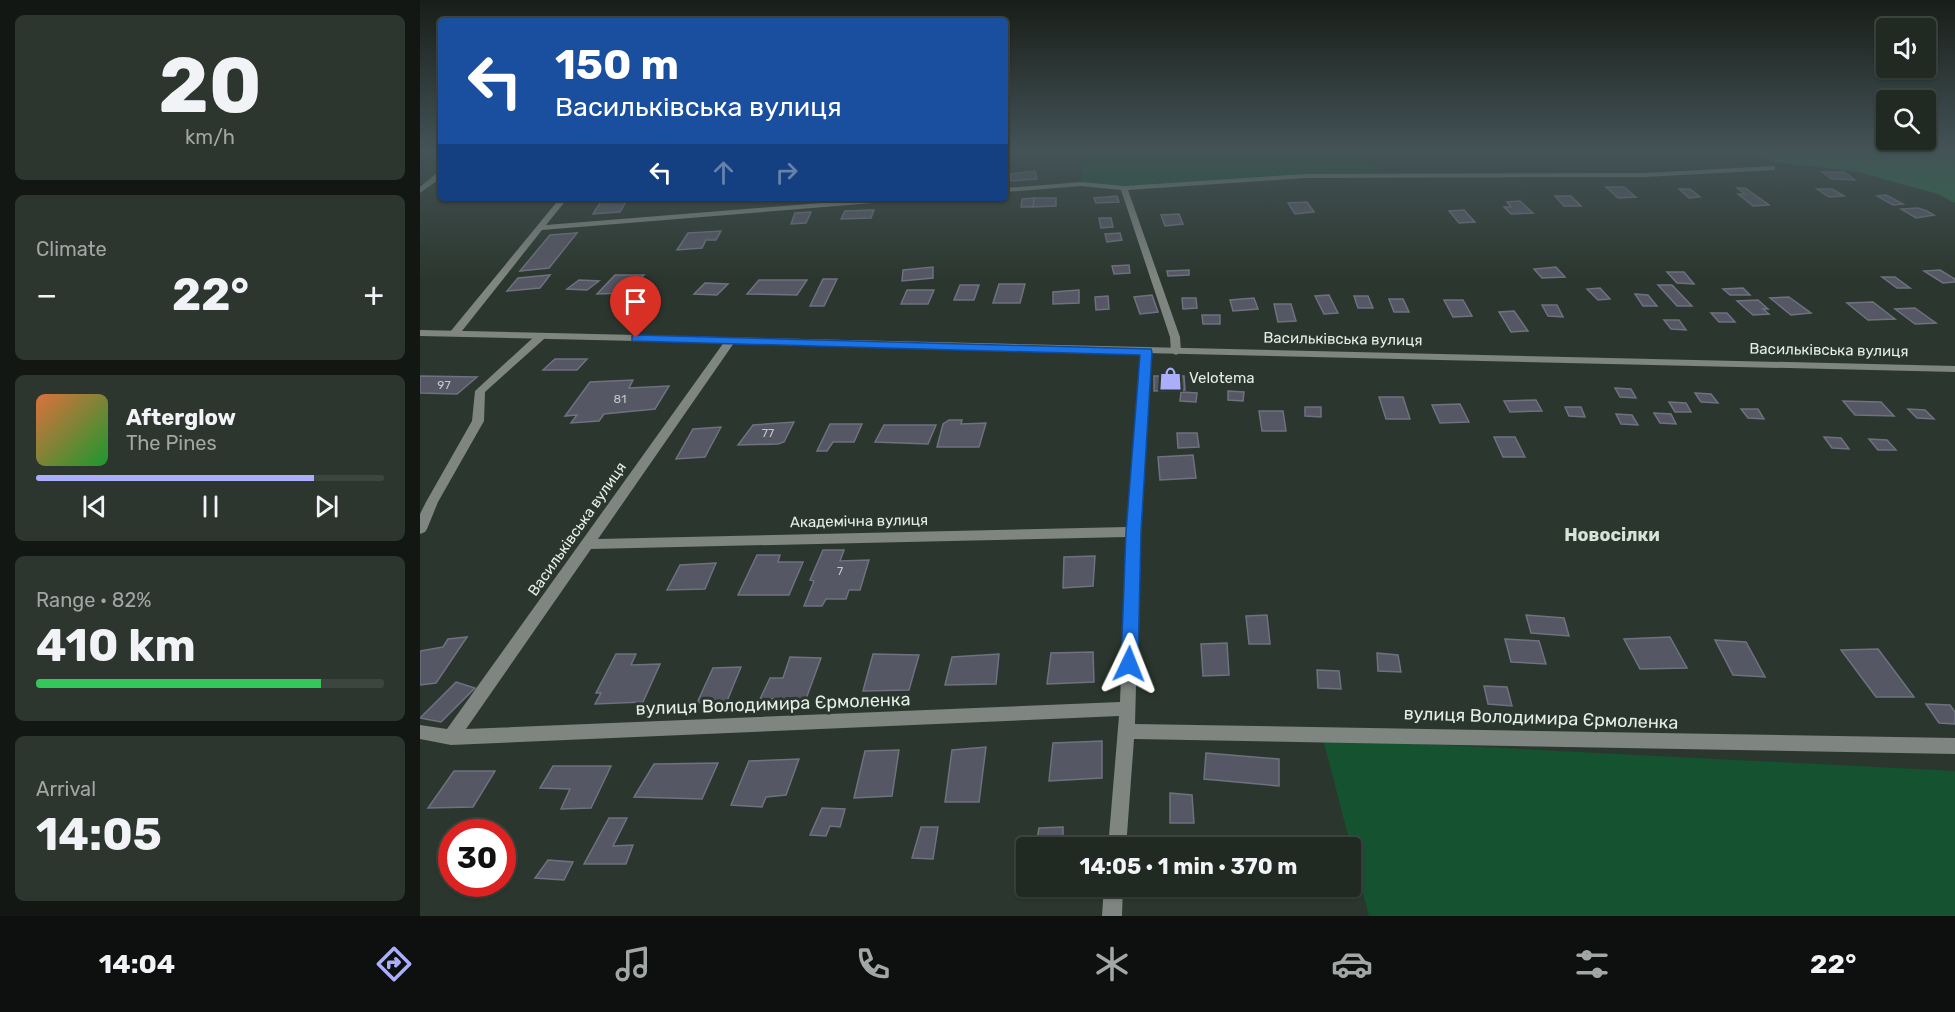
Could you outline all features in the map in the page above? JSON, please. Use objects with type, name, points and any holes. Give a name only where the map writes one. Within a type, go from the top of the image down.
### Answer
[{"type":"street","points":[[1126,193],[1175,337],[1176,352]]},
{"type":"street","points":[[454,334],[562,201]]},
{"type":"street","points":[[542,228],[874,201]]},
{"type":"street","name":"Васильківська вулиця","points":[[420,333],[1147,352],[1955,369]]},
{"type":"street","points":[[420,529],[426,503],[478,421],[480,391],[540,337]]},
{"type":"street","name":"Васильківська вулиця","points":[[451,737],[731,340]]},
{"type":"street","points":[[1118,837],[1128,709],[1133,532],[1147,352]]},
{"type":"street","name":"Академічна вулиця","points":[[586,544],[1133,532]]},
{"type":"street","name":"вулиця Володимира Єрмоленка","points":[[420,732],[451,737],[1128,709]]},
{"type":"street","name":"вулиця Володимира Єрмоленка","points":[[1126,731],[1403,734],[1955,746]]},
{"type":"street","points":[[1112,916],[1113,897]]},
{"type":"green space","points":[[1933,193],[1955,193],[1955,203],[1938,194]]},
{"type":"green space","points":[[1323,739],[1955,771],[1955,916],[1369,916],[1361,885],[1361,837],[1348,837]]},
{"type":"building","points":[[1612,193],[1631,193],[1636,197],[1618,198]]},
{"type":"building","points":[[1683,193],[1695,193],[1700,197],[1689,198]]},
{"type":"building","points":[[1743,193],[1752,193],[1769,205],[1753,206],[1738,194],[1745,194]]},
{"type":"building","points":[[1823,193],[1838,193],[1844,196],[1829,197]]},
{"type":"building","points":[[1886,195],[1903,204],[1893,205],[1877,196]]},
{"type":"building","points":[[1117,196],[1119,202],[1096,203],[1094,198]]},
{"type":"building","points":[[1555,196],[1571,196],[1581,206],[1564,206]]},
{"type":"building","points":[[1034,198],[1056,198],[1056,206],[1033,207]]},
{"type":"building","points":[[1034,198],[1033,207],[1021,207],[1022,199]]},
{"type":"building","points":[[601,201],[626,201],[620,212],[593,214]]},
{"type":"building","points":[[1520,201],[1533,213],[1511,214],[1504,207],[1511,207],[1507,202]]},
{"type":"building","points":[[1307,202],[1314,212],[1295,214],[1288,203]]},
{"type":"building","points":[[1918,208],[1934,215],[1916,218],[1901,209]]},
{"type":"building","points":[[874,210],[871,218],[841,219],[845,211]]},
{"type":"building","points":[[1464,210],[1475,222],[1459,223],[1449,211]]},
{"type":"building","points":[[811,212],[806,223],[791,224],[795,213]]},
{"type":"building","points":[[1179,214],[1183,224],[1165,226],[1161,215]]},
{"type":"building","points":[[1099,218],[1111,218],[1113,227],[1101,228]]},
{"type":"building","points":[[721,231],[716,240],[706,240],[702,248],[677,250],[688,233]]},
{"type":"building","points":[[577,233],[549,268],[520,271],[550,235]]},
{"type":"building","points":[[1120,233],[1122,240],[1107,242],[1105,234]]},
{"type":"building","points":[[1129,265],[1130,273],[1114,274],[1112,266]]},
{"type":"building","points":[[933,267],[933,278],[902,281],[903,270]]},
{"type":"building","points":[[1556,267],[1565,277],[1542,278],[1534,269]]},
{"type":"building","points":[[1189,270],[1189,275],[1168,276],[1167,271]]},
{"type":"building","points":[[1940,270],[1955,279],[1955,282],[1943,283],[1924,271]]},
{"type":"building","points":[[1667,272],[1684,272],[1694,284],[1677,283]]},
{"type":"building","points":[[550,275],[540,288],[507,291],[518,278]]},
{"type":"building","points":[[615,275],[644,275],[627,293],[597,294]]},
{"type":"building","points":[[1882,277],[1895,277],[1910,288],[1897,288]]},
{"type":"building","points":[[823,279],[837,279],[824,306],[810,306]]},
{"type":"building","points":[[579,280],[599,281],[587,290],[567,289]]},
{"type":"building","points":[[759,280],[807,280],[797,295],[747,294]]},
{"type":"building","points":[[705,283],[728,284],[717,295],[694,294]]},
{"type":"building","points":[[999,284],[1025,284],[1020,303],[993,303]]},
{"type":"building","points":[[960,285],[979,285],[974,300],[954,300]]},
{"type":"building","points":[[1658,285],[1672,285],[1692,306],[1677,306]]},
{"type":"building","points":[[1600,288],[1610,299],[1598,300],[1587,289]]},
{"type":"building","points":[[1743,288],[1750,295],[1730,295],[1723,289]]},
{"type":"building","points":[[907,290],[934,290],[928,304],[901,304]]},
{"type":"building","points":[[1079,290],[1079,303],[1053,304],[1053,292]]},
{"type":"building","points":[[1635,294],[1648,295],[1657,306],[1643,306]]},
{"type":"building","points":[[1152,295],[1158,312],[1140,314],[1134,297]]},
{"type":"building","points":[[1329,295],[1338,313],[1324,314],[1315,296]]},
{"type":"building","points":[[1108,296],[1109,309],[1096,310],[1095,297]]},
{"type":"building","points":[[1354,296],[1368,296],[1373,308],[1358,308]]},
{"type":"building","points":[[1789,297],[1811,313],[1791,315],[1770,298]]},
{"type":"building","points":[[1182,298],[1196,298],[1197,308],[1183,309]]},
{"type":"building","points":[[1254,298],[1258,309],[1233,311],[1230,300]]},
{"type":"building","points":[[1389,299],[1403,299],[1409,312],[1394,312]]},
{"type":"building","points":[[1444,300],[1463,300],[1472,316],[1453,317]]},
{"type":"building","points":[[1758,300],[1768,309],[1763,309],[1769,314],[1753,315],[1737,301]]},
{"type":"building","points":[[1873,302],[1895,319],[1868,320],[1847,303]]},
{"type":"building","points":[[1274,304],[1291,304],[1296,321],[1278,322]]},
{"type":"building","points":[[1542,305],[1557,305],[1563,317],[1548,316]]},
{"type":"building","points":[[1915,308],[1936,323],[1915,324],[1895,309]]},
{"type":"building","points":[[1514,311],[1528,331],[1511,332],[1499,312]]},
{"type":"building","points":[[1711,313],[1727,313],[1735,322],[1719,322]]},
{"type":"building","points":[[1202,315],[1220,315],[1220,324],[1203,324]]},
{"type":"building","points":[[1664,320],[1679,320],[1686,330],[1671,329]]},
{"type":"building","points":[[555,359],[587,359],[577,370],[543,370]]},
{"type":"building","points":[[420,376],[477,377],[457,394],[420,393]]},
{"type":"building","points":[[1154,376],[1184,376],[1185,390],[1154,391]]},
{"type":"building","points":[[633,380],[629,388],[669,386],[655,409],[604,414],[599,421],[571,423],[577,415],[565,416],[590,382]]},
{"type":"building","points":[[1615,388],[1631,389],[1636,398],[1620,397]]},
{"type":"building","points":[[1228,391],[1244,392],[1243,401],[1228,400]]},
{"type":"building","points":[[1181,392],[1197,393],[1196,402],[1180,401]]},
{"type":"building","points":[[1695,393],[1711,394],[1718,403],[1701,402]]},
{"type":"building","points":[[1379,397],[1403,397],[1410,419],[1386,419]]},
{"type":"building","points":[[1536,400],[1542,411],[1510,412],[1504,401]]},
{"type":"building","points":[[1843,401],[1881,402],[1894,416],[1855,415]]},
{"type":"building","points":[[1669,402],[1686,403],[1691,412],[1675,412]]},
{"type":"building","points":[[1460,404],[1469,422],[1440,423],[1432,405]]},
{"type":"building","points":[[1305,407],[1321,407],[1321,417],[1305,416]]},
{"type":"building","points":[[1565,407],[1581,407],[1585,417],[1569,416]]},
{"type":"building","points":[[1741,409],[1758,409],[1764,419],[1748,418]]},
{"type":"building","points":[[1908,409],[1925,410],[1934,419],[1917,418]]},
{"type":"building","points":[[1259,411],[1283,411],[1286,431],[1262,431]]},
{"type":"building","points":[[1654,413],[1671,414],[1676,424],[1660,423]]},
{"type":"building","points":[[1616,414],[1632,415],[1638,425],[1621,424]]},
{"type":"building","points":[[949,420],[962,420],[961,424],[986,423],[979,447],[937,447],[943,424]]},
{"type":"building","points":[[794,422],[784,442],[738,445],[753,425]]},
{"type":"building","points":[[830,424],[862,424],[854,442],[833,442],[827,451],[817,451]]},
{"type":"building","points":[[884,425],[936,425],[928,444],[875,442]]},
{"type":"building","points":[[721,427],[705,457],[676,459],[693,429]]},
{"type":"building","points":[[1177,433],[1197,433],[1199,447],[1178,448]]},
{"type":"building","points":[[1494,437],[1515,437],[1525,457],[1503,457]]},
{"type":"building","points":[[1824,437],[1841,438],[1849,449],[1832,448]]},
{"type":"building","points":[[1869,439],[1887,440],[1896,450],[1878,450]]},
{"type":"building","points":[[1193,455],[1196,478],[1160,480],[1158,457]]},
{"type":"building","points":[[823,550],[844,550],[840,561],[869,560],[860,590],[849,590],[846,599],[826,599],[822,606],[804,606],[814,581],[810,580]]},
{"type":"building","points":[[757,555],[780,555],[778,562],[803,562],[789,595],[738,595]]},
{"type":"building","points":[[1095,556],[1093,586],[1063,588],[1064,557]]},
{"type":"building","points":[[716,563],[705,589],[667,590],[680,565]]},
{"type":"building","points":[[1267,615],[1270,644],[1249,644],[1246,616]]},
{"type":"building","points":[[1526,615],[1564,618],[1569,636],[1531,633]]},
{"type":"building","points":[[467,637],[436,683],[420,685],[420,651],[443,647],[448,639]]},
{"type":"building","points":[[1670,637],[1687,668],[1640,669],[1624,639]]},
{"type":"building","points":[[1505,639],[1539,641],[1546,664],[1511,662]]},
{"type":"building","points":[[1715,640],[1746,642],[1765,677],[1733,675]]},
{"type":"building","points":[[1227,643],[1229,675],[1203,676],[1201,644]]},
{"type":"building","points":[[1878,649],[1914,697],[1876,697],[1841,650]]},
{"type":"building","points":[[1093,652],[1094,682],[1047,684],[1051,653]]},
{"type":"building","points":[[1377,653],[1398,655],[1401,672],[1378,671]]},
{"type":"building","points":[[616,654],[636,654],[631,665],[660,664],[643,702],[595,704],[601,693],[596,693]]},
{"type":"building","points":[[873,654],[919,655],[909,690],[863,691]]},
{"type":"building","points":[[999,654],[996,684],[945,685],[952,657]]},
{"type":"building","points":[[790,657],[821,658],[806,699],[760,699],[770,678],[783,678]]},
{"type":"building","points":[[741,667],[727,701],[697,703],[713,668]]},
{"type":"building","points":[[1317,670],[1339,671],[1341,689],[1318,688]]},
{"type":"building","points":[[456,682],[475,688],[441,722],[420,718]]},
{"type":"building","points":[[1484,686],[1507,687],[1512,706],[1488,704]]},
{"type":"building","points":[[1926,704],[1950,705],[1955,712],[1955,724],[1939,723]]},
{"type":"building","points":[[1102,741],[1102,778],[1049,781],[1053,743]]},
{"type":"building","points":[[986,747],[979,802],[945,802],[952,750]]},
{"type":"building","points":[[899,750],[892,796],[854,798],[865,751]]},
{"type":"building","points":[[1206,753],[1279,759],[1279,786],[1204,779]]},
{"type":"building","points":[[799,759],[786,795],[766,797],[762,807],[731,805],[749,761]]},
{"type":"building","points":[[718,763],[702,799],[634,797],[654,764]]},
{"type":"building","points":[[553,766],[611,766],[591,808],[561,809],[570,789],[540,788]]},
{"type":"building","points":[[454,771],[495,771],[473,807],[428,808]]},
{"type":"building","points":[[1170,793],[1192,795],[1194,823],[1170,823]]},
{"type":"building","points":[[822,808],[845,809],[840,827],[830,826],[826,836],[810,835]]},
{"type":"building","points":[[609,818],[627,818],[613,846],[633,845],[626,864],[584,864]]},
{"type":"building","points":[[921,827],[938,827],[933,859],[912,858]]},
{"type":"building","points":[[1063,827],[1063,837],[1037,837],[1039,828]]},
{"type":"building","points":[[548,860],[573,862],[564,880],[535,878]]},
{"type":"place","name":"Velotema","points":[[1171,378]]},
{"type":"district","name":"Новосілки","points":[[1612,535]]},
{"type":"route","points":[[636,338],[1147,352],[1133,532],[1129,664]]}]
